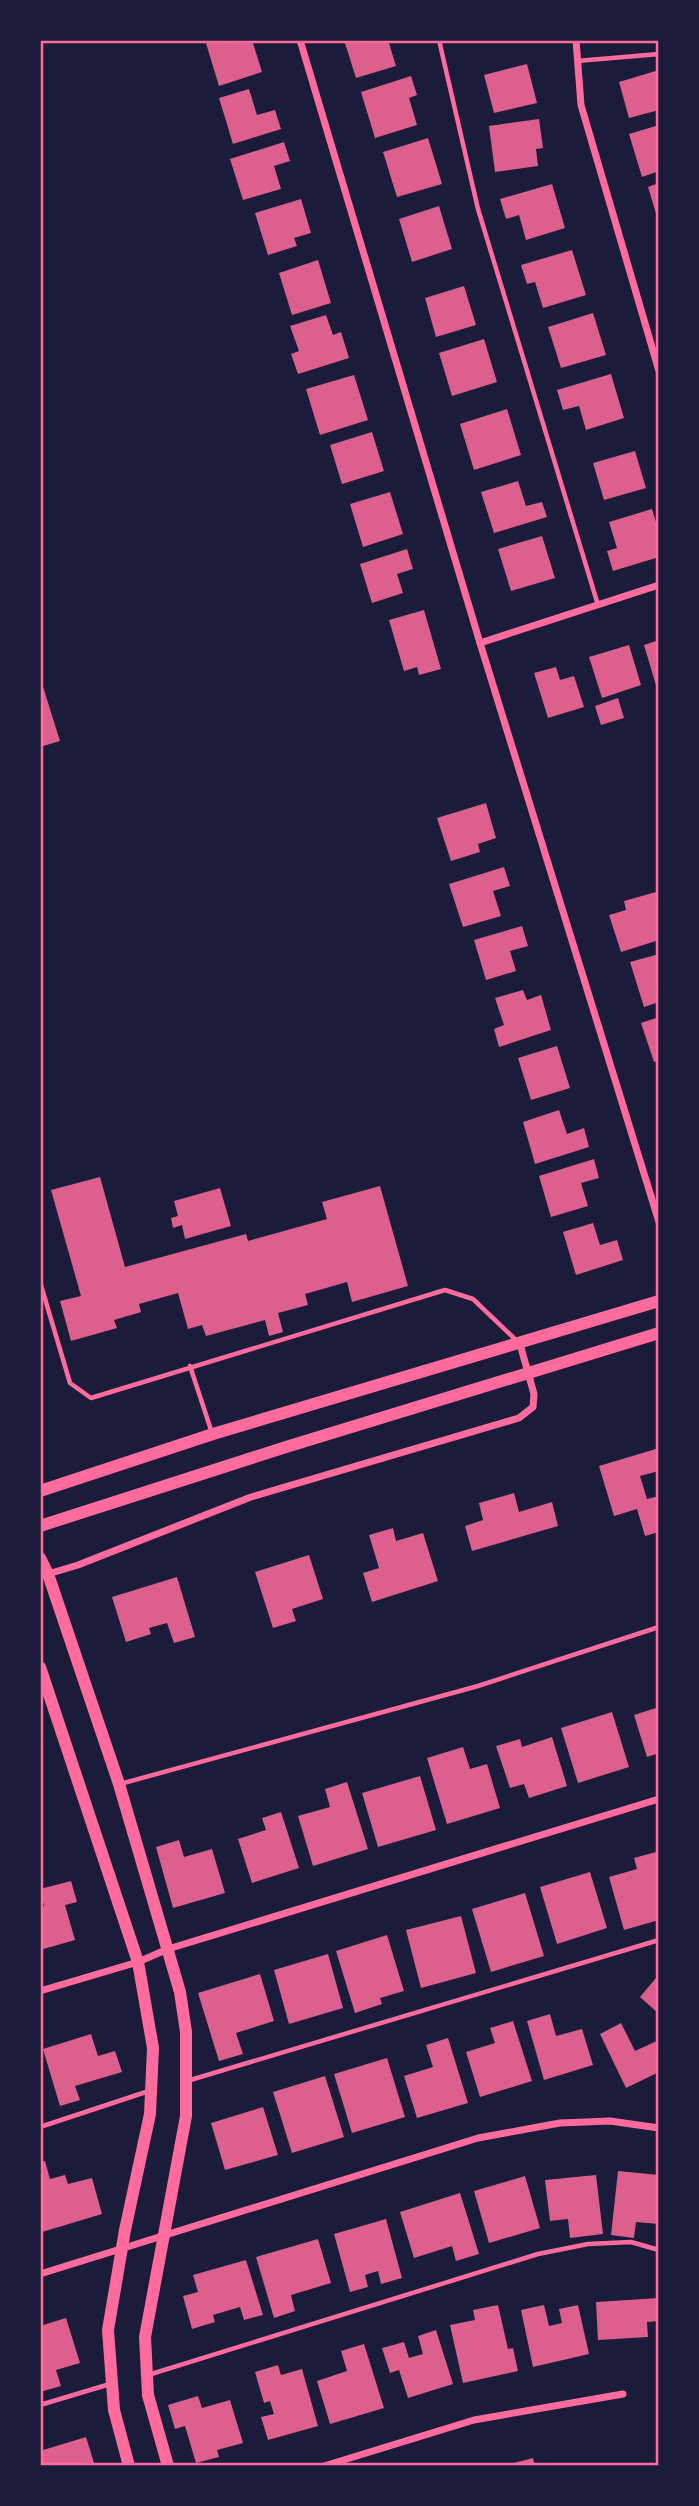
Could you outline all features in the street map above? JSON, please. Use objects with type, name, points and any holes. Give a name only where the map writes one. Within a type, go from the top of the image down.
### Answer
[{"type":"street","points":[[300,40],[480,643],[659,1222]]},
{"type":"street","points":[[576,40],[580,105],[659,371]]},
{"type":"street","points":[[480,643],[659,585]]},
{"type":"street","points":[[40,1491],[213,1434],[659,1301]]},
{"type":"street","points":[[40,1526],[659,1333]]},
{"type":"street","points":[[48,1574],[78,1565],[251,1497],[519,1418],[533,1407],[534,1394],[520,1344]]},
{"type":"street","points":[[40,1558],[48,1574],[119,1784],[180,1992],[186,2032],[186,2116],[145,2337],[148,2395],[168,2466]]},
{"type":"street","points":[[40,1667],[138,1962],[153,2048],[150,2114],[108,2330],[114,2410],[129,2466]]},
{"type":"street","points":[[40,1991],[138,1962],[168,1949],[659,1799]]},
{"type":"street","points":[[40,2274],[478,2138],[560,2123],[610,2121],[659,2128]]},
{"type":"street","points":[[324,2466],[474,2420],[623,2394]]},
{"type":"lane","points":[[439,40],[478,209],[598,605]]},
{"type":"lane","points":[[577,61],[659,54]]},
{"type":"lane","points":[[40,1282],[70,1383],[91,1398],[445,1290],[473,1298],[520,1344]]},
{"type":"lane","points":[[190,1366],[213,1434]]},
{"type":"lane","points":[[119,1784],[478,1686],[659,1627]]},
{"type":"lane","points":[[187,2081],[659,1940]]},
{"type":"lane","points":[[40,2127],[150,2091]]},
{"type":"lane","points":[[146,2375],[538,2254],[589,2244],[620,2242],[631,2242],[659,2250]]},
{"type":"lane","points":[[40,2405],[111,2383]]},
{"type":"building","points":[[205,40],[252,40],[262,72],[219,86]]},
{"type":"building","points":[[344,40],[388,40],[396,66],[356,78]]},
{"type":"building","points":[[527,64],[537,103],[494,113],[484,75]]},
{"type":"building","points":[[659,70],[659,110],[629,118],[619,82]]},
{"type":"building","points":[[411,76],[417,95],[409,98],[417,125],[375,138],[361,92]]},
{"type":"building","points":[[249,89],[257,115],[275,110],[281,129],[233,144],[219,98]]},
{"type":"building","points":[[539,119],[543,148],[536,149],[538,166],[495,172],[489,126]]},
{"type":"building","points":[[659,125],[659,171],[642,177],[629,134]]},
{"type":"building","points":[[428,138],[442,184],[397,197],[383,152]]},
{"type":"building","points":[[284,142],[290,161],[274,166],[281,189],[243,200],[230,159]]},
{"type":"building","points":[[659,183],[659,220],[658,220],[648,187]]},
{"type":"building","points":[[552,184],[565,228],[526,240],[519,215],[506,219],[500,199]]},
{"type":"building","points":[[301,199],[311,233],[294,238],[297,246],[268,255],[255,213]]},
{"type":"building","points":[[439,206],[452,249],[412,262],[399,219]]},
{"type":"building","points":[[572,250],[586,295],[543,308],[535,282],[527,284],[521,265]]},
{"type":"building","points":[[318,260],[331,303],[292,315],[279,273]]},
{"type":"building","points":[[464,286],[476,325],[436,337],[425,298]]},
{"type":"building","points":[[593,313],[606,355],[561,368],[548,327]]},
{"type":"building","points":[[326,315],[333,335],[341,332],[349,358],[298,374],[291,354],[299,351],[290,326]]},
{"type":"building","points":[[484,339],[497,382],[452,396],[439,353]]},
{"type":"building","points":[[611,374],[624,418],[586,430],[579,406],[563,410],[557,390]]},
{"type":"building","points":[[354,375],[368,420],[320,435],[306,389]]},
{"type":"building","points":[[507,409],[521,455],[474,470],[460,424]]},
{"type":"building","points":[[372,432],[384,471],[342,484],[330,445]]},
{"type":"building","points":[[635,451],[646,488],[604,500],[593,463]]},
{"type":"building","points":[[518,481],[526,506],[542,502],[547,517],[494,533],[481,492]]},
{"type":"building","points":[[390,492],[403,534],[363,547],[350,504]]},
{"type":"building","points":[[652,509],[659,532],[659,557],[613,571],[607,551],[617,548],[609,522]]},
{"type":"building","points":[[542,536],[555,578],[511,591],[498,549]]},
{"type":"building","points":[[407,549],[413,569],[397,574],[403,593],[372,603],[360,564]]},
{"type":"building","points":[[424,610],[441,669],[419,675],[417,667],[404,671],[389,620]]},
{"type":"building","points":[[659,640],[659,692],[658,692],[644,645]]},
{"type":"building","points":[[629,645],[641,685],[602,698],[589,657]]},
{"type":"building","points":[[556,667],[560,680],[574,676],[584,707],[548,718],[534,673]]},
{"type":"building","points":[[40,677],[60,741],[40,747]]},
{"type":"building","points":[[618,698],[624,718],[601,725],[595,706]]},
{"type":"building","points":[[486,803],[496,838],[478,844],[480,852],[451,861],[437,818]]},
{"type":"building","points":[[504,867],[510,886],[493,891],[501,916],[463,927],[449,884]]},
{"type":"building","points":[[656,892],[659,901],[659,940],[621,952],[609,915],[626,910],[624,901]]},
{"type":"building","points":[[522,926],[528,946],[510,951],[516,971],[486,980],[474,940]]},
{"type":"building","points":[[659,954],[659,1002],[644,1007],[630,962]]},
{"type":"building","points":[[523,990],[527,1000],[541,995],[551,1030],[499,1047],[494,1029],[504,1025],[495,998]]},
{"type":"building","points":[[659,1017],[659,1061],[654,1062],[641,1023]]},
{"type":"building","points":[[557,1046],[570,1088],[531,1100],[518,1058]]},
{"type":"building","points":[[559,1110],[567,1134],[584,1128],[589,1147],[535,1164],[523,1122]]},
{"type":"building","points":[[594,1159],[599,1178],[581,1183],[588,1206],[551,1217],[539,1176]]},
{"type":"building","points":[[100,1177],[125,1267],[246,1234],[248,1241],[327,1219],[322,1202],[380,1186],[408,1286],[352,1302],[347,1282],[305,1294],[308,1305],[278,1313],[283,1332],[269,1336],[265,1320],[206,1336],[202,1325],[188,1329],[178,1293],[139,1304],[141,1312],[114,1320],[117,1328],[71,1341],[60,1301],[81,1296],[51,1190]]},
{"type":"building","points":[[220,1188],[231,1226],[185,1239],[182,1225],[173,1228],[171,1218],[178,1216],[174,1201]]},
{"type":"building","points":[[593,1223],[600,1245],[617,1240],[623,1260],[576,1275],[563,1232]]},
{"type":"building","points":[[659,1448],[659,1471],[640,1476],[647,1499],[659,1496],[659,1532],[645,1536],[637,1509],[614,1516],[599,1466]]},
{"type":"building","points":[[514,1493],[519,1512],[552,1502],[558,1526],[472,1551],[465,1526],[483,1520],[479,1503]]},
{"type":"building","points":[[393,1528],[396,1541],[423,1533],[438,1581],[372,1602],[363,1573],[379,1568],[369,1535]]},
{"type":"building","points":[[309,1555],[323,1599],[292,1609],[296,1621],[273,1628],[255,1572]]},
{"type":"building","points":[[177,1577],[195,1637],[174,1643],[167,1623],[149,1628],[151,1634],[126,1642],[112,1597]]},
{"type":"building","points":[[659,1707],[659,1753],[647,1757],[634,1715]]},
{"type":"building","points":[[612,1712],[629,1767],[578,1783],[561,1728]]},
{"type":"building","points":[[552,1737],[567,1786],[529,1798],[524,1784],[510,1788],[496,1746],[520,1739],[522,1747]]},
{"type":"building","points":[[463,1747],[470,1769],[487,1764],[500,1808],[447,1824],[427,1758]]},
{"type":"building","points":[[420,1776],[436,1830],[378,1847],[362,1793]]},
{"type":"building","points":[[347,1782],[368,1849],[313,1866],[298,1816],[330,1807],[325,1789]]},
{"type":"building","points":[[281,1812],[299,1868],[252,1883],[238,1839],[266,1830],[262,1818]]},
{"type":"building","points":[[179,1840],[184,1857],[212,1849],[225,1893],[173,1908],[156,1847]]},
{"type":"building","points":[[656,1852],[659,1862],[659,1920],[624,1930],[609,1877],[637,1869],[634,1858]]},
{"type":"building","points":[[590,1872],[607,1928],[557,1944],[540,1887]]},
{"type":"building","points":[[71,1881],[77,1902],[65,1905],[75,1940],[40,1950],[40,1907],[44,1906],[40,1889]]},
{"type":"building","points":[[525,1893],[544,1956],[491,1972],[472,1909]]},
{"type":"building","points":[[461,1916],[476,1973],[421,1988],[406,1930]]},
{"type":"building","points":[[387,1935],[404,1991],[380,1998],[382,2004],[355,2013],[336,1951]]},
{"type":"building","points":[[328,1954],[343,2008],[289,2024],[274,1970]]},
{"type":"building","points":[[260,1974],[274,2021],[236,2033],[243,2054],[219,2061],[198,1993]]},
{"type":"building","points":[[656,1978],[659,1981],[659,2014],[640,1997]]},
{"type":"building","points":[[550,2014],[556,2036],[582,2029],[593,2065],[544,2080],[527,2021]]},
{"type":"building","points":[[513,2021],[532,2081],[480,2097],[466,2052],[495,2043],[490,2028]]},
{"type":"building","points":[[621,2023],[635,2051],[659,2040],[659,2072],[626,2088],[600,2034]]},
{"type":"building","points":[[91,2034],[98,2056],[115,2051],[122,2072],[75,2086],[80,2100],[60,2106],[43,2049]]},
{"type":"building","points":[[448,2038],[468,2103],[417,2118],[404,2076],[433,2067],[426,2045]]},
{"type":"building","points":[[387,2058],[405,2117],[352,2133],[334,2074]]},
{"type":"building","points":[[325,2076],[344,2137],[292,2153],[273,2092]]},
{"type":"building","points":[[263,2107],[278,2155],[225,2170],[211,2123]]},
{"type":"building","points":[[45,2161],[50,2179],[65,2175],[68,2184],[92,2178],[102,2214],[42,2232],[40,2162]]},
{"type":"building","points":[[618,2171],[659,2175],[659,2224],[636,2222],[634,2238],[611,2235]]},
{"type":"building","points":[[596,2175],[603,2234],[570,2238],[568,2219],[550,2221],[545,2180]]},
{"type":"building","points":[[525,2176],[540,2228],[489,2243],[474,2191]]},
{"type":"building","points":[[460,2193],[479,2254],[456,2261],[452,2246],[414,2258],[400,2212]]},
{"type":"building","points":[[386,2219],[402,2278],[381,2284],[378,2271],[365,2275],[368,2287],[350,2292],[334,2234]]},
{"type":"building","points":[[318,2239],[331,2283],[291,2295],[295,2311],[274,2318],[256,2257]]},
{"type":"building","points":[[246,2260],[263,2315],[244,2320],[240,2307],[213,2315],[215,2322],[192,2329],[183,2296],[198,2292],[193,2275]]},
{"type":"building","points":[[659,2298],[659,2321],[647,2322],[648,2337],[598,2340],[596,2302]]},
{"type":"building","points":[[498,2305],[508,2349],[513,2348],[518,2371],[463,2383],[450,2325],[475,2320],[473,2310]]},
{"type":"building","points":[[544,2305],[549,2326],[562,2323],[559,2309],[578,2305],[589,2354],[533,2367],[521,2310]]},
{"type":"building","points":[[66,2318],[80,2363],[56,2370],[61,2386],[40,2392],[40,2326]]},
{"type":"building","points":[[436,2330],[453,2384],[408,2398],[399,2370],[390,2373],[382,2348],[404,2342],[409,2358],[423,2354],[418,2336]]},
{"type":"building","points":[[364,2344],[384,2408],[330,2424],[317,2381],[347,2371],[341,2351]]},
{"type":"building","points":[[278,2365],[281,2375],[302,2369],[318,2426],[268,2440],[261,2417],[274,2414],[270,2401],[264,2403],[255,2372]]},
{"type":"building","points":[[198,2396],[202,2408],[230,2400],[243,2443],[217,2450],[219,2457],[196,2463],[185,2426],[175,2429],[168,2405]]},
{"type":"building","points":[[86,2437],[95,2466],[40,2466],[40,2451]]},
{"type":"building","points":[[533,2458],[535,2466],[506,2466],[506,2465]]}]
